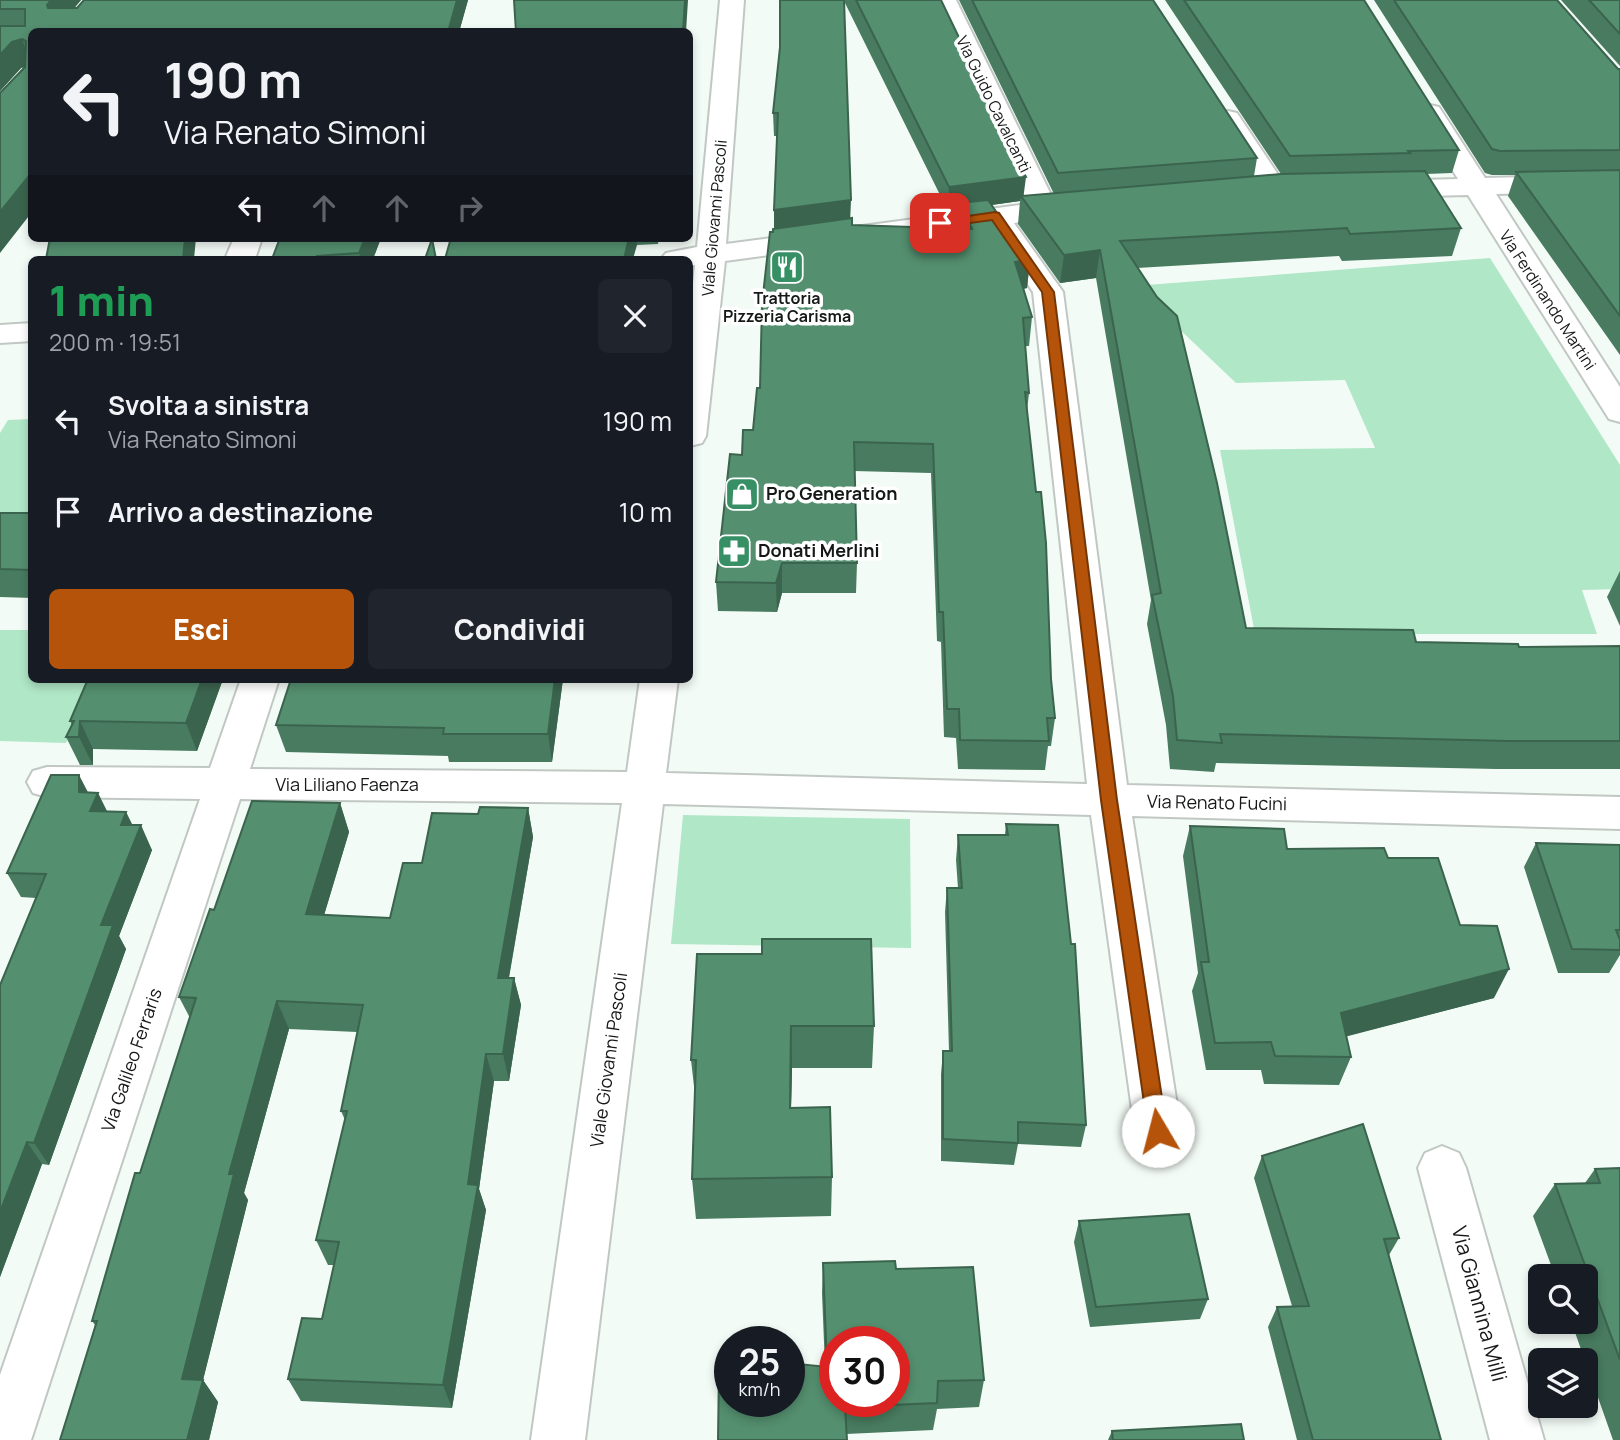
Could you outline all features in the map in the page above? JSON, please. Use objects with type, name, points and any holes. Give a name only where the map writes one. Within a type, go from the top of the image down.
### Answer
[{"type":"street","name":"Viale Giovanni Pascoli","points":[[693,411],[712,255],[732,0]]},
{"type":"street","name":"Via Guido Cavalcanti","points":[[944,0],[1044,209]]},
{"type":"street","name":"Via Ferdinando Martini","points":[[1418,94],[1620,412]]},
{"type":"street","points":[[1217,103],[1274,191]]},
{"type":"street","points":[[1355,190],[1620,183]]},
{"type":"street","points":[[693,257],[1044,209],[1094,205]]},
{"type":"street","points":[[995,216],[1048,292],[1109,800],[1158,1131]]},
{"type":"street","points":[[0,334],[28,331]]},
{"type":"street","name":"Via Galileo Ferraris","points":[[4,1440],[259,683]]},
{"type":"street","name":"Viale Giovanni Pascoli","points":[[558,1440],[659,683]]},
{"type":"street","name":"Via Liliano Faenza","points":[[47,782],[646,789]]},
{"type":"street","name":"Via Renato Fucini","points":[[646,789],[1620,813]]},
{"type":"street","name":"Via Giannina Milli","points":[[1442,1168],[1517,1440]]},
{"type":"green space","points":[[1490,258],[1620,465],[1620,589],[1582,590],[1597,634],[1255,634],[1220,450],[1375,448],[1345,380],[1236,383],[1134,286]]},
{"type":"green space","points":[[28,419],[28,541],[0,540],[0,433],[8,420]]},
{"type":"green space","points":[[0,630],[28,630],[28,683],[91,683],[66,743],[0,741]]},
{"type":"green space","points":[[683,815],[910,819],[911,948],[671,944]]},
{"type":"building","points":[[0,0],[51,0],[48,8],[77,8],[84,0],[457,0],[449,28],[28,28],[28,177],[0,212],[0,93],[25,67],[26,41],[22,39],[12,42],[0,55],[0,26],[25,26],[25,9],[0,9]]},
{"type":"building","points":[[514,0],[685,0],[683,28],[516,28]]},
{"type":"building","points":[[780,0],[844,0],[851,200],[774,210],[778,113],[773,113],[780,47]]},
{"type":"building","points":[[856,0],[941,0],[1026,177],[949,187]]},
{"type":"building","points":[[972,0],[1153,0],[1257,158],[1058,173]]},
{"type":"building","points":[[1184,0],[1364,0],[1459,150],[1290,156]]},
{"type":"building","points":[[1394,0],[1557,0],[1620,69],[1620,150],[1492,149]]},
{"type":"building","points":[[1589,0],[1620,0],[1620,34]]},
{"type":"building","points":[[1620,170],[1620,316],[1516,172]]},
{"type":"building","points":[[1425,171],[1461,228],[1350,234],[1347,228],[1120,241],[1157,297],[1177,316],[1217,483],[1246,628],[1413,630],[1416,642],[1518,644],[1519,647],[1620,646],[1620,741],[1220,734],[1222,743],[1177,740],[1173,696],[1152,595],[1161,593],[1100,250],[1064,255],[1021,196],[1281,174]]},
{"type":"building","points":[[988,200],[1030,260],[1015,262],[1032,317],[1023,318],[1029,393],[1025,392],[1036,492],[1041,492],[1046,543],[1055,718],[1047,718],[1049,741],[960,740],[959,709],[947,709],[943,612],[939,612],[933,444],[854,442],[857,563],[782,563],[776,583],[716,582],[730,454],[742,455],[743,430],[753,430],[757,388],[760,388],[762,304],[770,232],[773,232],[773,229],[852,218],[852,225],[972,229],[960,203]]},
{"type":"building","points":[[49,242],[185,242],[183,256],[47,256]]},
{"type":"building","points":[[278,242],[363,242],[359,253],[273,256]]},
{"type":"building","points":[[431,242],[433,242],[435,256],[426,256]]},
{"type":"building","points":[[450,242],[628,242],[625,256],[446,256]]},
{"type":"building","points":[[0,513],[28,513],[28,570],[0,569]]},
{"type":"building","points":[[86,683],[201,683],[186,723],[80,721],[79,737],[66,737],[74,721],[70,721]]},
{"type":"building","points":[[290,683],[554,683],[548,734],[443,734],[444,728],[276,725]]},
{"type":"building","points":[[51,775],[79,775],[79,792],[98,793],[90,811],[126,812],[121,825],[141,825],[101,925],[113,925],[34,1143],[27,1142],[0,1212],[0,985],[46,874],[7,873]]},
{"type":"building","points":[[252,801],[340,803],[306,914],[390,918],[403,863],[422,863],[432,813],[478,814],[480,807],[528,808],[498,978],[514,978],[503,1054],[486,1054],[468,1184],[478,1185],[443,1385],[288,1379],[302,1318],[322,1319],[339,1242],[316,1240],[347,1111],[341,1111],[363,1005],[277,1001],[229,1174],[234,1174],[182,1379],[203,1380],[187,1440],[60,1440],[97,1321],[92,1321],[135,1173],[140,1173],[196,998],[179,997],[210,909],[214,910]]},
{"type":"building","points":[[1006,824],[1058,825],[1071,944],[1075,944],[1086,1125],[1018,1122],[1018,1143],[943,1139],[943,1051],[952,1051],[947,888],[962,888],[958,835],[1008,835]]},
{"type":"building","points":[[1190,826],[1284,829],[1287,849],[1384,848],[1388,858],[1438,858],[1460,925],[1497,926],[1509,969],[1341,1013],[1351,1057],[1275,1056],[1271,1042],[1215,1043],[1201,962],[1209,962]]},
{"type":"building","points":[[1536,843],[1620,845],[1620,930],[1616,930],[1620,950],[1572,949]]},
{"type":"building","points":[[762,939],[871,939],[874,1026],[791,1026],[790,1108],[830,1107],[832,1177],[692,1179],[696,1060],[691,1060],[697,954],[762,954]]},
{"type":"building","points":[[1363,1124],[1399,1238],[1384,1239],[1441,1440],[1313,1440],[1277,1307],[1309,1306],[1262,1156]]},
{"type":"building","points":[[1620,1168],[1620,1360],[1598,1300],[1598,1264],[1585,1264],[1555,1184],[1600,1183],[1595,1169]]},
{"type":"building","points":[[1189,1214],[1208,1299],[1096,1307],[1079,1221]]},
{"type":"building","points":[[895,1261],[896,1269],[973,1267],[984,1380],[938,1381],[937,1403],[910,1404],[910,1326],[825,1326],[823,1263]]},
{"type":"building","points":[[805,1365],[819,1366],[819,1417],[846,1417],[847,1440],[718,1440],[718,1417],[805,1417]]},
{"type":"building","points":[[1241,1424],[1244,1440],[1113,1440],[1112,1431]]},
{"type":"place","name":"Trattoria Pizzeria Carisma","points":[[787,267]]},
{"type":"place","name":"Pro Generation","points":[[742,494]]},
{"type":"place","name":"Donati Merlini","points":[[734,551]]},
{"type":"route","points":[[940,223],[995,216],[1048,292],[1109,800],[1158,1131]]}]
